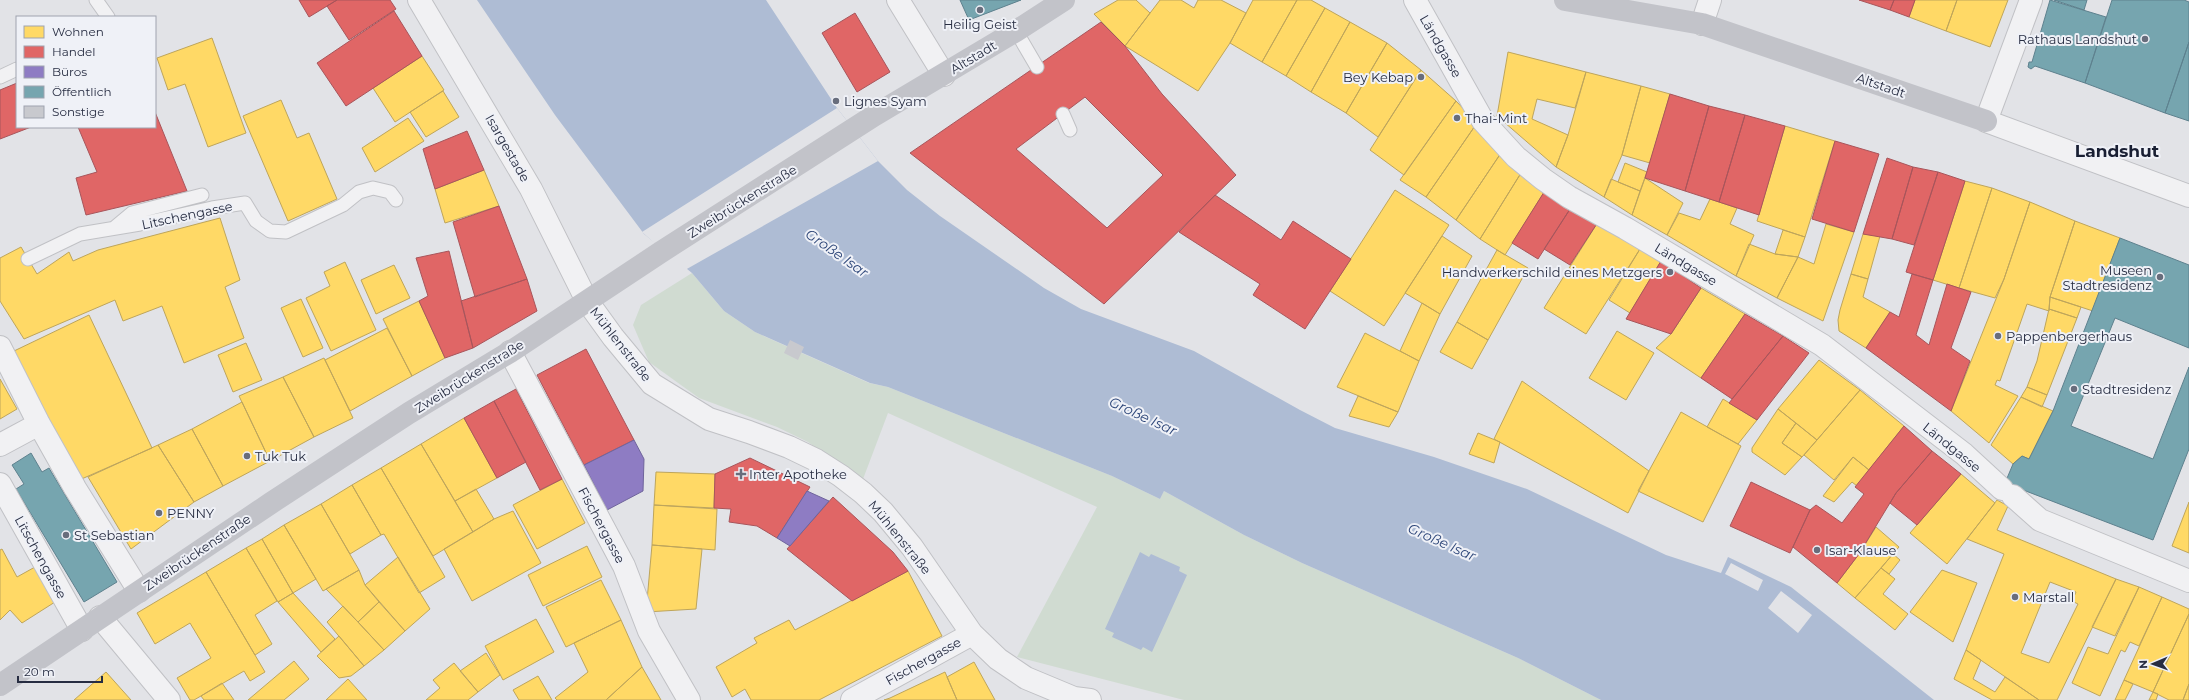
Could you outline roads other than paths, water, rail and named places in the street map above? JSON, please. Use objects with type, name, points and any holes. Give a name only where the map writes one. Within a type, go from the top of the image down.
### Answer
[{"type":"street","name":"Isargestade","points":[[419,0],[531,189],[588,301]]},
{"type":"street","points":[[898,0],[944,75]]},
{"type":"street","name":"Altstadt","points":[[944,75],[1064,0]]},
{"type":"street","name":"Ländgasse","points":[[1415,0],[1483,121],[1516,157],[1543,179],[1569,197],[1626,228],[1822,345],[1964,454],[2040,520],[2189,581]]},
{"type":"street","name":"Altstadt","points":[[1565,0],[1702,24],[1986,121],[2189,196]]},
{"type":"street","points":[[1702,24],[1710,0]]},
{"type":"street","points":[[1986,121],[2032,0]]},
{"type":"street","name":"Zweibrückenstraße","points":[[0,685],[139,591],[409,413],[510,352],[661,252],[944,75]]},
{"type":"street","name":"Mühlenstraße","points":[[588,301],[613,337],[652,384],[709,419],[750,432],[816,460],[864,493],[883,512],[912,547],[972,634],[998,660],[1026,678],[1074,698],[1090,700]]},
{"type":"street","points":[[0,347],[39,424],[75,488],[139,591]]},
{"type":"street","name":"Fischergasse","points":[[510,352],[624,566],[649,631],[689,700]]},
{"type":"street","points":[[0,444],[39,424]]},
{"type":"street","name":"Litschengasse","points":[[0,484],[82,630]]},
{"type":"street","points":[[100,617],[169,700]]},
{"type":"street","name":"Fischergasse","points":[[852,700],[972,634]]},
{"type":"lane","points":[[96,0],[107,16]]},
{"type":"lane","points":[[1016,31],[1037,67]]},
{"type":"lane","points":[[0,77],[16,69]]},
{"type":"lane","points":[[1063,114],[1070,130]]},
{"type":"lane","name":"Litschengasse","points":[[28,259],[80,234],[212,208],[245,203],[256,221],[261,225],[270,231],[286,232],[343,205],[359,192],[374,188],[390,192],[396,200]]},
{"type":"lane","points":[[114,228],[132,212],[202,195]]},
{"type":"water","name":"Große Isar","points":[[477,0],[766,0],[837,108],[878,161],[907,190],[940,216],[1044,288],[1081,309],[1194,351],[1335,428],[1434,457],[1527,489],[1666,555],[1721,573],[1728,557],[1791,587],[1934,700],[1601,700],[1518,658],[1302,563],[1244,535],[1164,491],[1160,499],[1112,476],[888,387],[870,383],[755,332],[724,311],[692,273],[644,234],[555,115]]},
{"type":"water","points":[[1140,552],[1149,557],[1151,554],[1180,567],[1179,571],[1187,575],[1152,652],[1143,647],[1141,650],[1112,637],[1114,633],[1105,629]]},
{"type":"place","name":"Heilig Geist","points":[[980,10]]},
{"type":"place","name":"Rathaus Landshut","points":[[2145,39]]},
{"type":"place","name":"Bey Kebap","points":[[1421,77]]},
{"type":"place","name":"Lignes Syam","points":[[836,101]]},
{"type":"place","name":"Thai-Mint","points":[[1457,118]]},
{"type":"place","name":"Handwerkerschild eines Metzgers","points":[[1670,272]]},
{"type":"place","name":"Museen Stadtresidenz","points":[[2160,277]]},
{"type":"place","name":"Pappenbergerhaus","points":[[1998,336]]},
{"type":"place","name":"Stadtresidenz","points":[[2074,389]]},
{"type":"place","name":"Tuk Tuk","points":[[247,456]]},
{"type":"place","name":"Inter Apotheke","points":[[741,474]]},
{"type":"place","name":"PENNY","points":[[159,513]]},
{"type":"place","name":"St Sebastian","points":[[66,535]]},
{"type":"place","name":"Isar-Klause","points":[[1817,550]]},
{"type":"place","name":"Marstall","points":[[2015,597]]},
{"type":"district","name":"Landshut","points":[[2117,151]]}]
